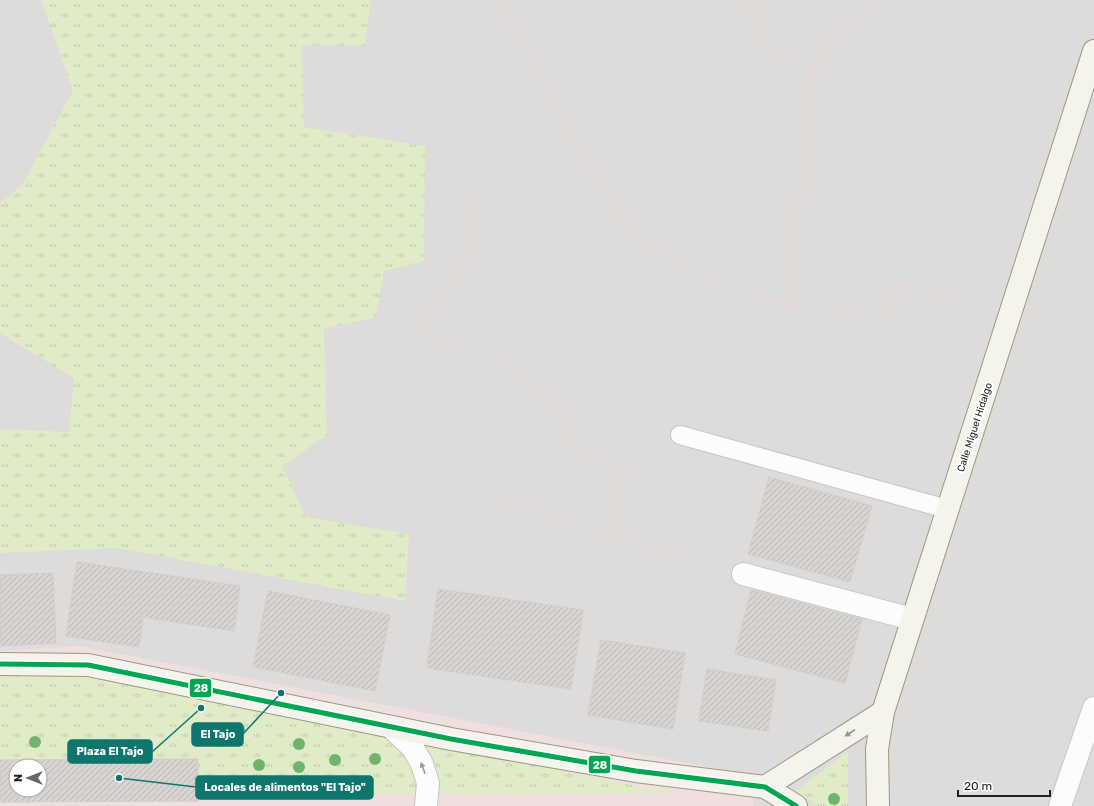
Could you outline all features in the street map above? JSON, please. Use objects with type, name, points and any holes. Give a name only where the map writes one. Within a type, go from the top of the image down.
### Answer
[{"type":"main road","name":"Calle Miguel Hidalgo","points":[[878,806],[877,749],[882,712],[1094,51]]},
{"type":"main road","points":[[0,664],[88,665],[451,739],[636,771],[765,787],[796,806]]},
{"type":"main road","points":[[765,787],[882,712]]},
{"type":"street","points":[[743,574],[912,619]]},
{"type":"street","points":[[1060,806],[1094,708]]},
{"type":"street","points":[[391,727],[413,748],[422,764],[428,783],[426,806]]},
{"type":"lane","points":[[680,436],[948,509]]},
{"type":"path","points":[[498,0],[562,121],[640,245],[708,283],[783,305],[882,318],[898,285],[1010,314]]},
{"type":"path","points":[[751,0],[752,25],[770,55],[815,65]]},
{"type":"path","points":[[783,305],[800,188],[801,122],[815,65],[829,40],[875,0]]},
{"type":"path","points":[[471,195],[472,226],[464,261],[415,327],[445,346],[493,356],[565,419],[574,454],[624,468],[609,540]]},
{"type":"path","points":[[490,503],[511,503],[609,540],[743,574]]},
{"type":"shaded area","points":[[0,0],[1094,0],[1094,806],[0,806]]},
{"type":"shaded area","points":[[79,646],[754,776],[753,806],[0,806],[0,651]]},
{"type":"green space","points":[[41,0],[371,0],[365,46],[302,45],[304,127],[425,146],[424,261],[384,271],[376,317],[324,329],[327,435],[282,466],[306,517],[409,534],[405,601],[117,548],[0,553],[0,429],[69,432],[74,378],[0,333],[0,203],[22,185],[73,91]]},
{"type":"green space","points":[[66,670],[138,682],[670,793],[48,795],[48,758],[8,758],[8,795],[0,795],[0,672]]},
{"type":"green space","points":[[848,751],[848,806],[818,806],[796,791]]},
{"type":"building","points":[[769,477],[872,506],[850,582],[748,554]]},
{"type":"building","points":[[77,562],[240,586],[234,631],[143,617],[139,647],[66,636]]},
{"type":"building","points":[[53,573],[56,643],[0,646],[0,575]]},
{"type":"building","points":[[438,589],[583,610],[571,689],[427,668]]},
{"type":"building","points":[[751,590],[862,619],[845,683],[735,654]]},
{"type":"building","points":[[268,591],[390,615],[375,691],[253,667]]},
{"type":"building","points":[[601,640],[685,653],[673,729],[588,715]]},
{"type":"building","points":[[707,669],[776,680],[768,731],[699,721]]},
{"type":"building","points":[[198,759],[198,801],[0,802],[0,760],[8,760],[8,798],[48,798],[48,760]]},
{"type":"transit line","name":"28","points":[[0,664],[88,665],[451,739],[636,771],[765,787],[796,806]]},
{"type":"place","name":"El Tajo","points":[[281,693]]},
{"type":"place","name":"Plaza El Tajo","points":[[201,708]]},
{"type":"place","name":"Locales de alimentos \"El Tajo\"","points":[[119,778]]}]
